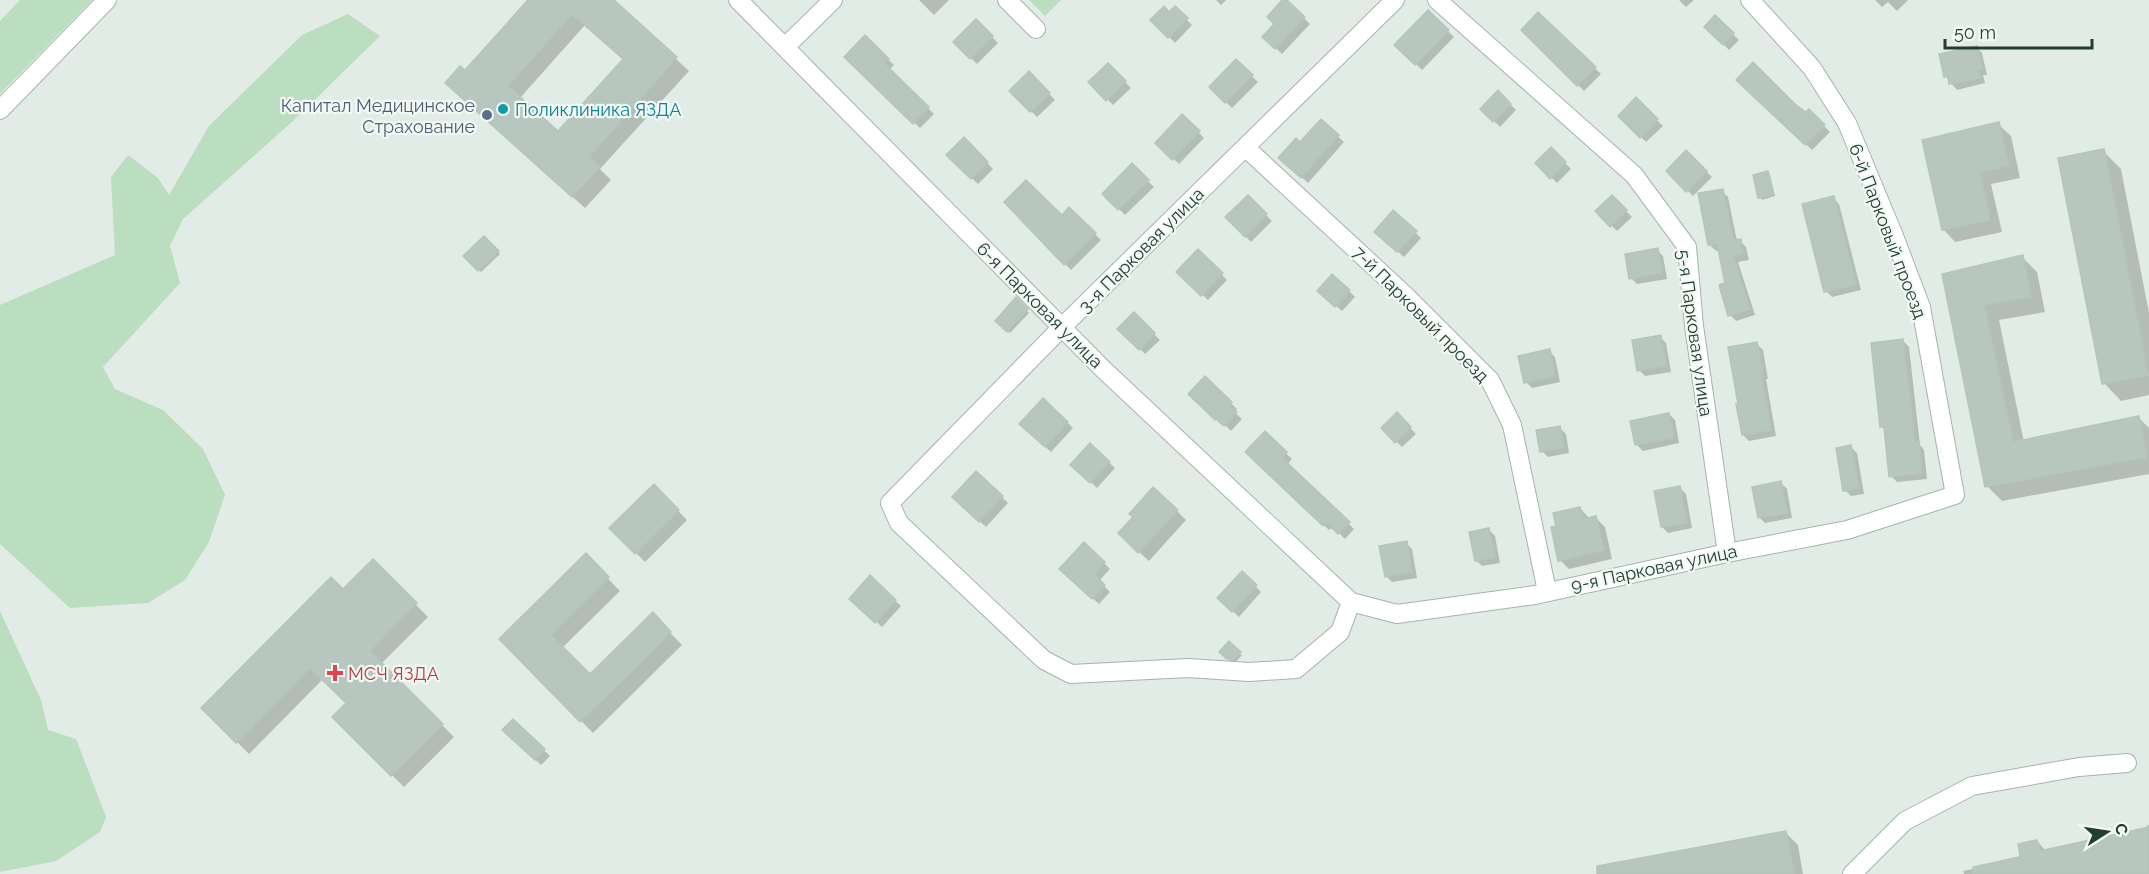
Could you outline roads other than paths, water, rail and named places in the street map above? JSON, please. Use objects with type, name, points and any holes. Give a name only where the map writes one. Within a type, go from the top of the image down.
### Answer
[{"type":"street","points":[[0,110],[107,0]]},
{"type":"street","name":"6-я Парковая улица","points":[[738,0],[1104,370],[1351,602]]},
{"type":"street","points":[[785,47],[833,0]]},
{"type":"street","points":[[1007,0],[1036,29]]},
{"type":"street","name":"3-я Парковая улица","points":[[1351,602],[1340,632],[1296,669],[1249,672],[1188,668],[1071,674],[1044,660],[907,531],[899,523],[890,503],[1062,327],[1395,0]]},
{"type":"street","name":"5-я Парковая улица","points":[[1437,0],[1634,175],[1687,247],[1694,326],[1727,553]]},
{"type":"street","name":"6-й Парковый проезд","points":[[1750,0],[1812,68],[1847,123],[1894,236],[1921,307],[1955,495]]},
{"type":"street","name":"7-й Парковый проезд","points":[[1245,147],[1407,297],[1490,380],[1512,425],[1547,591]]},
{"type":"street","name":"9-я Парковая улица","points":[[1351,602],[1397,614],[1535,595],[1727,553],[1847,530],[1955,495]]},
{"type":"street","points":[[1852,874],[1905,821],[1972,786],[2079,766],[2127,763]]},
{"type":"place","name":"Поликлиника ЯЗДА","points":[[503,109]]},
{"type":"place","name":"Капитал Медицинское Страхование","points":[[487,115]]},
{"type":"place","name":"МСЧ ЯЗДА","points":[[335,673]]}]
